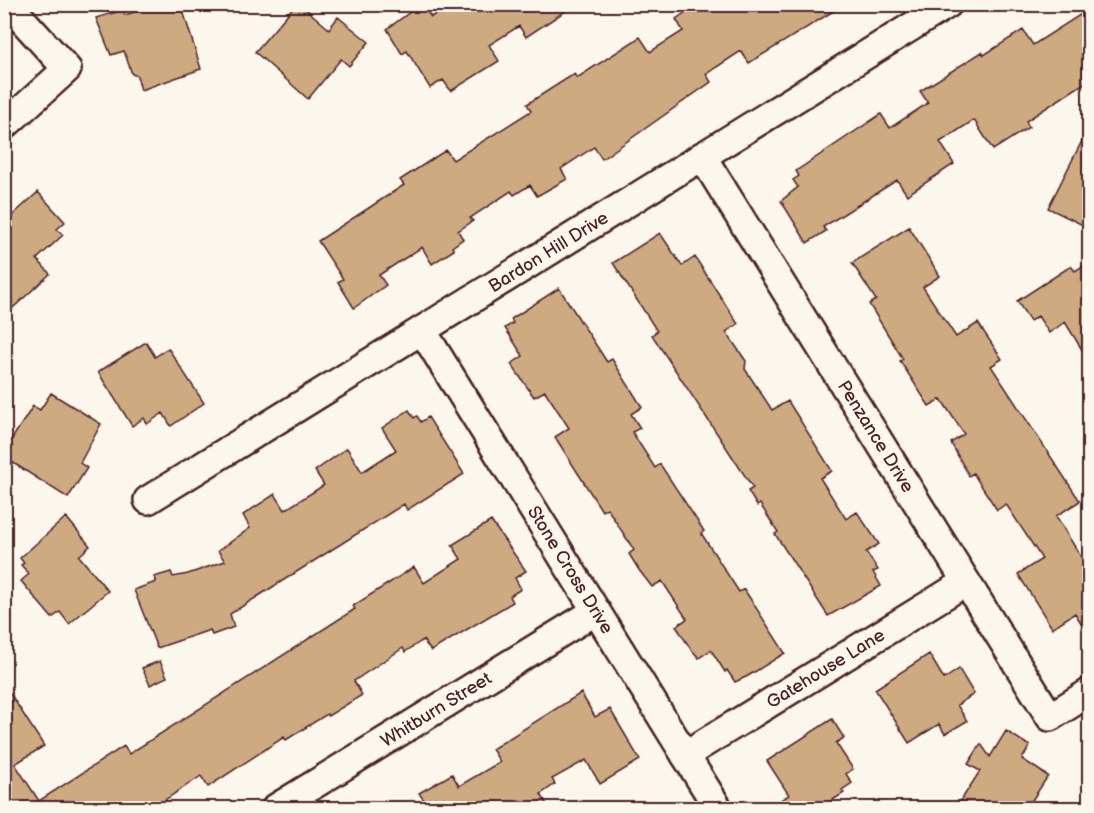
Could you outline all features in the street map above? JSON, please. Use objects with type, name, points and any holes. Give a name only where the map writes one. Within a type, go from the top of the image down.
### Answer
[{"type":"street","points":[[4,126],[67,69],[8,4]]},
{"type":"street","name":"Bardon Hill Drive","points":[[148,500],[702,156],[911,14],[948,4]]},
{"type":"street","name":"Penzance Drive","points":[[702,156],[1050,717],[1089,692]]},
{"type":"street","name":"Stone Cross Drive","points":[[422,330],[718,808]]},
{"type":"street","name":"Gatehouse Lane","points":[[685,755],[966,582]]},
{"type":"street","name":"Whitburn Street","points":[[276,808],[596,610]]},
{"type":"building","points":[[158,4],[181,4],[201,69],[141,90],[137,76],[132,74],[124,51],[111,55],[96,18],[123,10],[125,15]]},
{"type":"building","points":[[296,4],[300,4],[329,29],[338,17],[369,42],[349,66],[341,59],[308,99],[255,52]]},
{"type":"building","points":[[421,4],[431,17],[452,4],[576,4],[526,37],[519,26],[489,45],[499,61],[451,91],[443,80],[430,88],[407,51],[402,54],[387,29]]},
{"type":"building","points":[[698,4],[845,4],[749,63],[741,51],[706,74],[711,82],[602,159],[594,147],[561,169],[567,179],[537,196],[530,185],[514,195],[511,191],[470,218],[473,221],[458,231],[463,239],[452,247],[454,250],[432,264],[422,247],[379,275],[386,285],[354,308],[338,282],[343,279],[318,241],[404,185],[400,180],[446,150],[453,160],[531,111],[527,104],[574,74],[577,78],[640,37],[650,52],[683,31],[676,19]]},
{"type":"building","points":[[1089,9],[1089,80],[1026,121],[1029,127],[993,150],[974,120],[940,142],[954,164],[907,195],[897,180],[823,227],[826,231],[807,243],[781,201],[798,187],[793,180],[799,176],[796,171],[881,114],[890,128],[928,103],[920,91],[982,52],[984,55],[1023,30],[1033,45]]},
{"type":"building","points":[[1089,127],[1089,228],[1048,208]]},
{"type":"building","points":[[38,192],[65,222],[57,229],[63,235],[37,259],[50,274],[4,316],[4,223]]},
{"type":"building","points":[[909,227],[940,276],[923,287],[956,337],[978,323],[1002,359],[991,366],[1080,501],[1056,516],[1089,570],[1089,636],[1075,613],[1052,628],[1018,574],[1042,559],[1006,504],[997,510],[973,473],[969,476],[951,443],[964,434],[941,399],[929,406],[900,361],[903,359],[869,304],[876,300],[852,263]]},
{"type":"building","points":[[660,233],[682,266],[695,257],[738,324],[726,332],[746,361],[745,369],[772,410],[788,401],[832,471],[820,478],[846,519],[857,512],[879,544],[866,552],[878,570],[873,572],[881,586],[828,616],[775,534],[778,532],[760,504],[757,506],[748,491],[753,488],[652,335],[657,331],[613,263]]},
{"type":"building","points":[[1089,262],[1089,361],[1065,322],[1049,333],[1038,316],[1030,321],[1017,301],[1071,266],[1075,271]]},
{"type":"building","points":[[559,288],[607,362],[612,359],[642,407],[631,414],[640,428],[632,432],[655,468],[660,464],[704,531],[701,533],[739,592],[744,589],[785,653],[748,676],[735,682],[727,670],[725,672],[711,650],[699,658],[690,648],[676,626],[687,619],[662,581],[652,587],[639,570],[629,554],[634,550],[607,508],[602,511],[555,437],[569,428],[545,391],[534,397],[511,364],[523,356],[505,328],[513,323],[511,319]]},
{"type":"building","points":[[146,342],[155,357],[168,348],[204,403],[171,426],[163,413],[147,424],[144,418],[132,426],[98,372]]},
{"type":"building","points":[[51,393],[101,424],[80,463],[87,468],[68,498],[4,457],[4,451],[33,406],[40,410]]},
{"type":"building","points":[[409,410],[414,418],[417,416],[421,422],[428,417],[464,474],[407,510],[404,504],[230,614],[234,627],[212,635],[210,630],[157,648],[134,590],[156,582],[154,577],[171,572],[173,577],[188,574],[225,561],[218,551],[250,528],[243,515],[275,494],[285,510],[324,485],[315,471],[347,448],[362,472],[396,450],[382,428]]},
{"type":"building","points":[[66,517],[90,546],[79,556],[108,591],[69,624],[60,612],[52,618],[21,581],[29,574],[21,565],[24,563],[20,558]]},
{"type":"building","points":[[491,521],[526,571],[515,578],[521,589],[510,596],[513,602],[431,651],[423,640],[405,652],[403,648],[354,681],[362,695],[286,740],[284,737],[208,787],[201,776],[165,800],[171,808],[4,808],[4,684],[44,746],[15,764],[39,801],[124,746],[129,754],[355,609],[353,606],[414,567],[424,583],[461,559],[452,545]]},
{"type":"building","points":[[929,654],[944,679],[959,669],[974,694],[957,705],[967,721],[945,734],[939,724],[909,743],[875,689]]},
{"type":"building","points":[[160,661],[167,677],[150,685],[142,668]]},
{"type":"building","points":[[581,693],[595,717],[610,709],[640,760],[600,784],[586,760],[552,779],[555,784],[541,794],[549,808],[429,808],[419,793],[452,774],[459,786],[500,762],[492,749]]},
{"type":"building","points":[[832,719],[844,738],[836,743],[853,769],[846,774],[852,783],[842,790],[844,793],[820,808],[767,808],[789,795],[767,761]]},
{"type":"building","points":[[1006,731],[1030,746],[1022,759],[1048,776],[1027,808],[956,808],[980,771],[968,764],[981,744],[990,757]]}]
